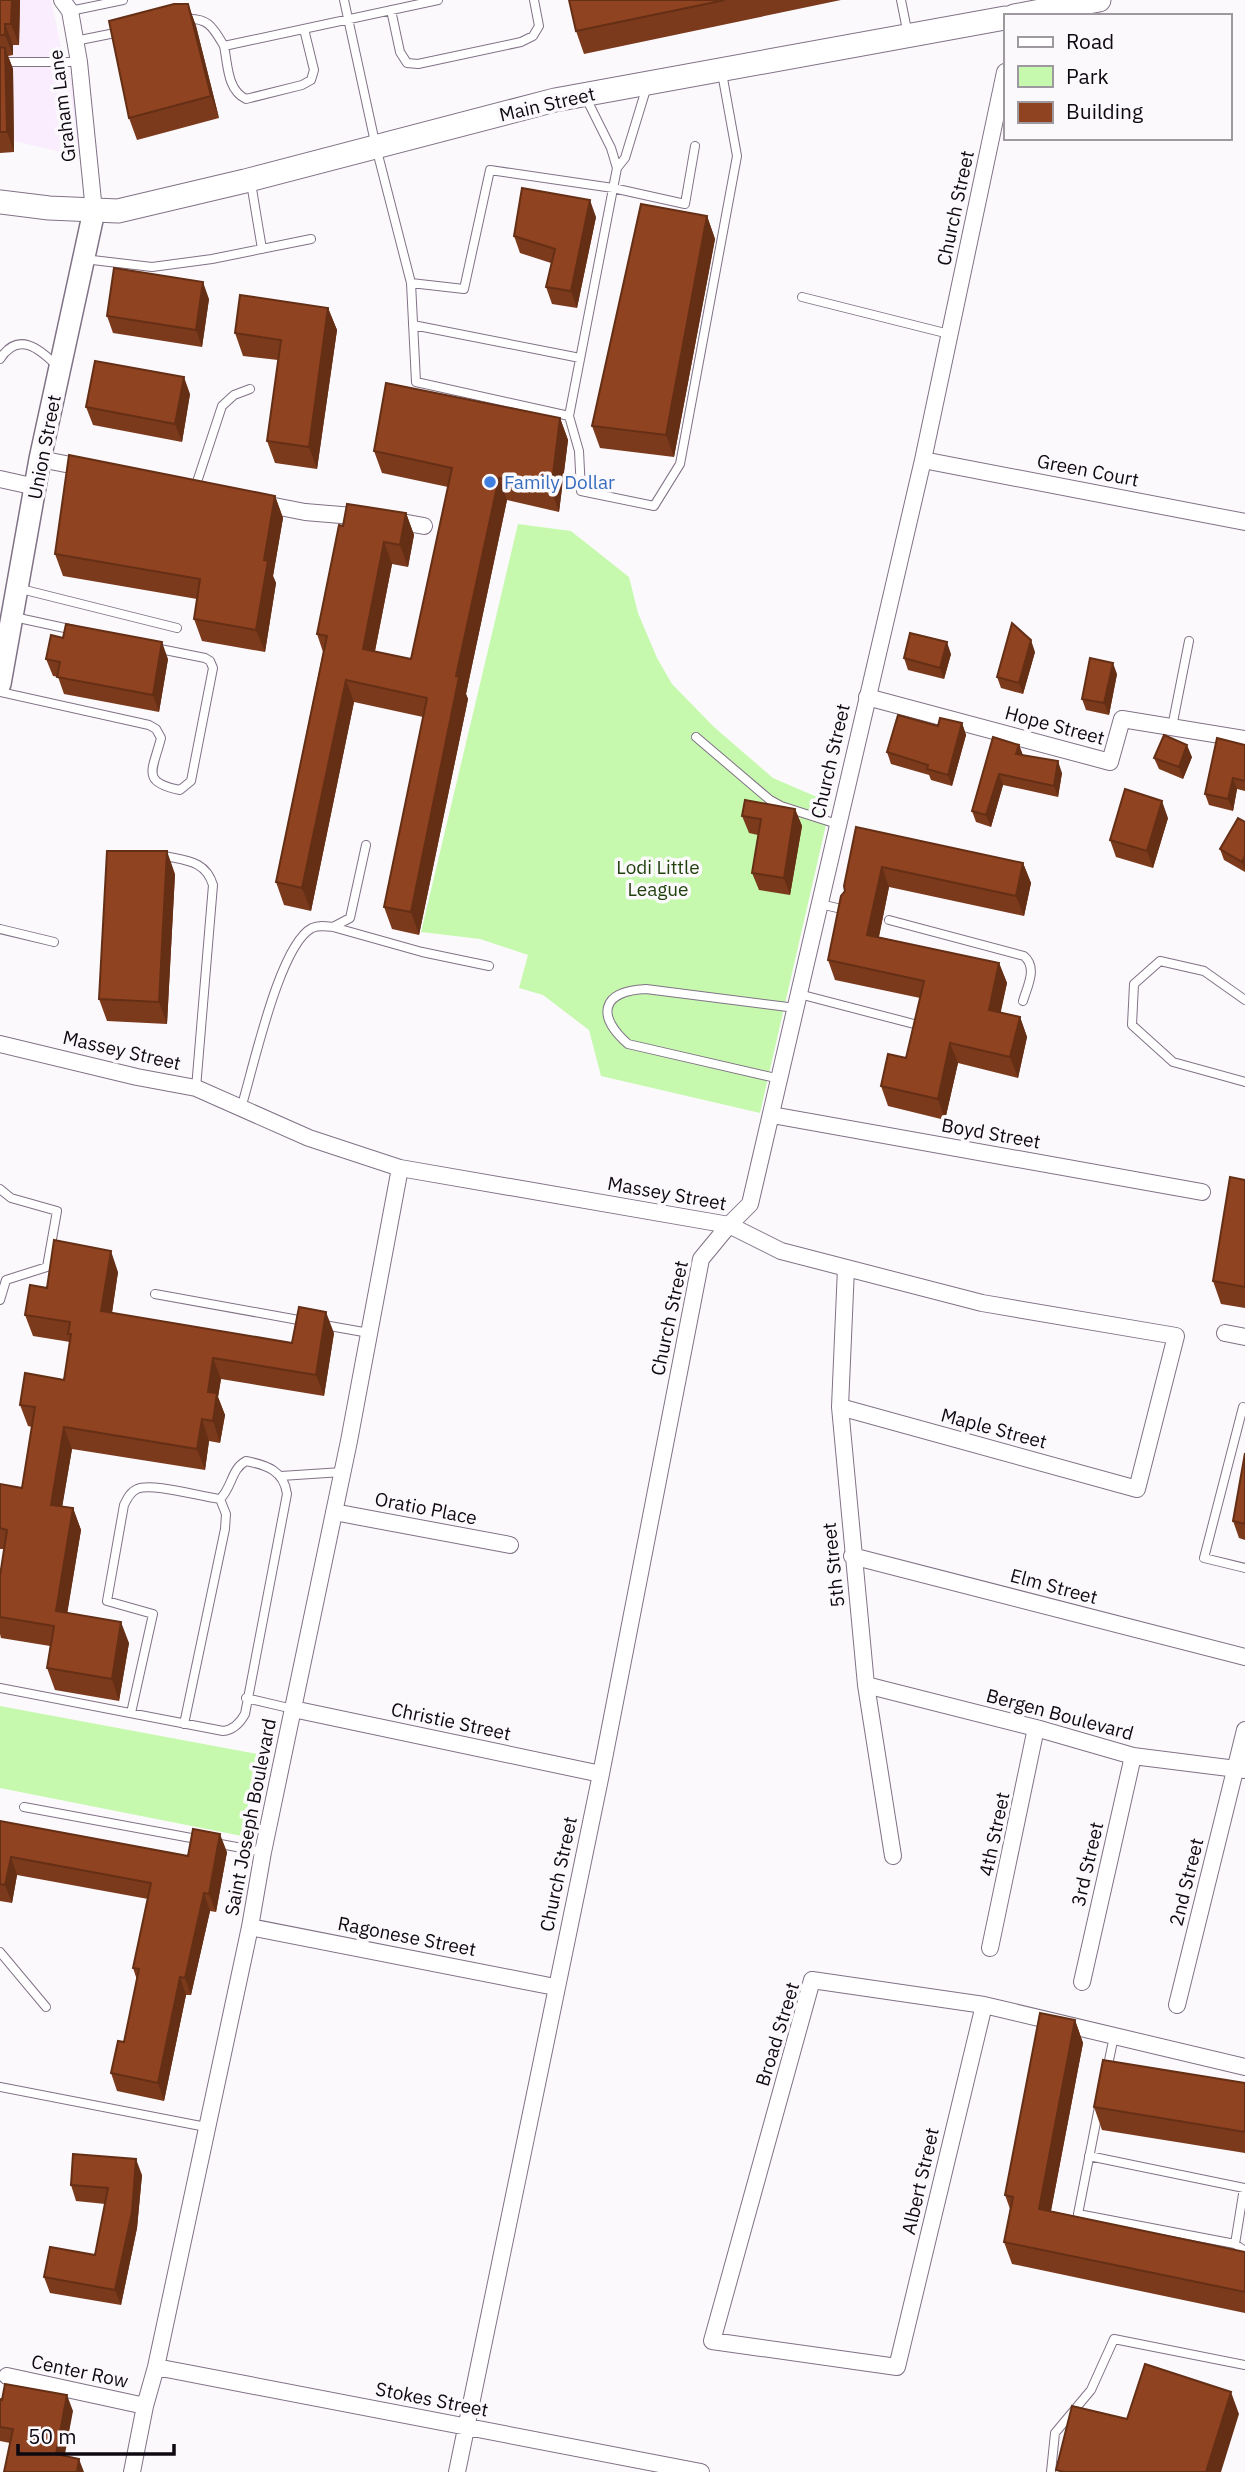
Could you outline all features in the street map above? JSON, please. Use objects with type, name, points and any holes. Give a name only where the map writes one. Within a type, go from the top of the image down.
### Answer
[{"type":"main road","points":[[1026,14],[1099,0]]},
{"type":"main road","name":"Main Street","points":[[0,202],[118,211],[251,180],[555,100],[1004,18]]},
{"type":"street","name":"Graham Lane","points":[[66,5],[79,62],[94,211]]},
{"type":"street","name":"Church Street","points":[[457,2472],[601,1774],[701,1259],[750,1204],[923,460],[1004,77]]},
{"type":"street","name":"Union Street","points":[[0,684],[40,459],[94,211]]},
{"type":"street","points":[[40,459],[102,471]]},
{"type":"street","name":"Green Court","points":[[923,460],[1245,522]]},
{"type":"street","points":[[0,479],[36,487]]},
{"type":"street","points":[[244,500],[305,512],[371,517],[425,526]]},
{"type":"street","name":"Hope Street","points":[[867,697],[1111,762],[1122,719],[1245,739]]},
{"type":"street","name":"Massey Street","points":[[0,1044],[137,1077],[196,1088],[309,1138],[400,1168],[729,1225],[781,1251],[982,1303],[1177,1336],[1137,1489]]},
{"type":"street","name":"Boyd Street","points":[[772,1115],[1202,1192]]},
{"type":"street","name":"Saint Joseph Boulevard","points":[[132,2472],[250,1927],[400,1168]]},
{"type":"street","name":"5th Street","points":[[845,1268],[840,1407],[852,1556],[866,1685],[893,1856]]},
{"type":"street","points":[[1224,1333],[1245,1337]]},
{"type":"street","name":"Maple Street","points":[[840,1407],[1137,1489]]},
{"type":"street","name":"Oratio Place","points":[[334,1512],[510,1545]]},
{"type":"street","name":"Elm Street","points":[[852,1556],[1245,1657]]},
{"type":"street","name":"Bergen Boulevard","points":[[866,1685],[1036,1728],[1133,1756],[1240,1769]]},
{"type":"street","name":"Christie Street","points":[[293,1709],[601,1774]]},
{"type":"street","name":"4th Street","points":[[990,1948],[1036,1728]]},
{"type":"street","points":[[1240,1769],[1245,1730]]},
{"type":"street","name":"3rd Street","points":[[1082,1982],[1133,1756]]},
{"type":"street","name":"2nd Street","points":[[1177,2005],[1240,1769]]},
{"type":"street","name":"Ragonese Street","points":[[250,1927],[555,1987]]},
{"type":"street","name":"Broad Street","points":[[897,2367],[712,2341],[813,1980],[984,2005],[1245,2067]]},
{"type":"street","name":"Albert Street","points":[[897,2367],[984,2005]]},
{"type":"street","name":"Stokes Street","points":[[156,2367],[701,2472]]},
{"type":"street","name":"Center Row","points":[[7,2376],[145,2406]]},
{"type":"lane","points":[[66,5],[120,0]]},
{"type":"lane","points":[[344,0],[376,147],[411,283],[416,382],[569,416]]},
{"type":"lane","points":[[224,46],[438,0]]},
{"type":"lane","points":[[391,10],[400,52],[407,63],[418,64],[521,42],[533,36],[539,26],[534,0]]},
{"type":"lane","points":[[901,0],[909,37]]},
{"type":"lane","points":[[175,19],[193,18],[207,22],[224,46],[232,87],[237,95],[246,99],[302,85],[311,80],[314,70],[304,29]]},
{"type":"lane","points":[[75,41],[125,30]]},
{"type":"lane","points":[[0,62],[79,62]]},
{"type":"lane","points":[[648,84],[625,158],[617,168],[569,416],[579,451],[582,491],[654,506],[680,464],[737,156],[722,70]]},
{"type":"lane","points":[[585,95],[611,148],[617,168]]},
{"type":"lane","points":[[411,283],[464,289],[490,170],[613,188],[685,204],[695,146]]},
{"type":"lane","points":[[251,180],[262,250]]},
{"type":"lane","points":[[84,259],[152,267],[262,250],[312,239]]},
{"type":"lane","points":[[802,297],[949,334]]},
{"type":"lane","points":[[413,325],[580,358]]},
{"type":"lane","points":[[0,359],[12,346],[25,344],[36,347],[60,369]]},
{"type":"lane","points":[[194,490],[222,406],[234,395],[250,389]]},
{"type":"lane","points":[[18,588],[177,628]]},
{"type":"lane","points":[[12,617],[82,632]]},
{"type":"lane","points":[[1172,727],[1189,641]]},
{"type":"lane","points":[[0,692],[149,725],[156,729],[161,738],[152,774],[154,780],[159,786],[180,790],[191,781],[213,668],[205,658],[150,647]]},
{"type":"lane","points":[[696,737],[770,800],[837,824]]},
{"type":"lane","points":[[333,927],[350,918],[366,845]]},
{"type":"lane","points":[[161,855],[201,865],[209,873],[213,885],[196,1088]]},
{"type":"lane","points":[[820,904],[846,910]]},
{"type":"lane","points":[[888,920],[1024,957],[1031,965],[1031,973],[1023,1001]]},
{"type":"lane","points":[[242,1108],[271,998],[286,964],[310,929],[323,925],[333,927],[422,952],[489,966]]},
{"type":"lane","points":[[0,929],[54,942]]},
{"type":"lane","points":[[1245,1000],[1204,971],[1160,961],[1134,984],[1132,1025],[1173,1062],[1245,1082]]},
{"type":"lane","points":[[780,1079],[628,1044],[607,1020],[608,1005],[616,995],[630,990],[646,989],[798,1001],[914,1024]]},
{"type":"lane","points":[[0,1189],[11,1198],[57,1211],[47,1268],[6,1280],[0,1300]]},
{"type":"lane","points":[[155,1294],[369,1333]]},
{"type":"lane","points":[[1245,1408],[1243,1407],[1204,1558],[1245,1567]]},
{"type":"lane","points":[[0,1688],[230,1731],[241,1722],[245,1714],[287,1494],[281,1476],[273,1469],[247,1461],[235,1470],[226,1493],[220,1499]]},
{"type":"lane","points":[[281,1476],[342,1472]]},
{"type":"lane","points":[[131,1713],[153,1615],[107,1601],[128,1496],[135,1489],[147,1486],[220,1499]]},
{"type":"lane","points":[[184,1724],[225,1529],[226,1514],[220,1499]]},
{"type":"lane","points":[[247,1698],[293,1709]]},
{"type":"lane","points":[[24,1807],[263,1852]]},
{"type":"lane","points":[[0,1952],[46,2007]]},
{"type":"lane","points":[[1106,2076],[1114,2036]]},
{"type":"lane","points":[[0,2087],[206,2127]]},
{"type":"lane","points":[[1100,2103],[1078,2214],[1235,2244],[1245,2251]]},
{"type":"lane","points":[[1089,2157],[1244,2188],[1235,2244]]},
{"type":"lane","points":[[1051,2472],[1055,2432],[1091,2390],[1114,2339],[1245,2365]]},
{"type":"shaded area","points":[[0,0],[51,0],[60,42],[96,160],[0,138]]},
{"type":"green space","name":"Lodi Little League","points":[[518,524],[571,531],[629,577],[638,613],[657,658],[672,684],[714,727],[773,778],[831,803],[760,1113],[601,1076],[589,1030],[543,995],[519,988],[528,955],[480,939],[421,932]]},
{"type":"green space","points":[[0,1706],[258,1754],[242,1836],[0,1788]]},
{"type":"building","points":[[0,0],[12,0],[11,24],[5,24],[5,35],[0,35]]},
{"type":"building","points":[[569,0],[725,0],[576,31]]},
{"type":"building","points":[[174,4],[188,4],[211,96],[129,118],[109,21]]},
{"type":"building","points":[[0,47],[5,48],[7,132],[0,132]]},
{"type":"building","points":[[522,188],[590,200],[571,291],[546,287],[555,249],[514,236]]},
{"type":"building","points":[[641,204],[707,216],[666,435],[592,426]]},
{"type":"building","points":[[114,268],[203,282],[196,330],[107,316]]},
{"type":"building","points":[[240,295],[328,308],[309,447],[267,441],[281,340],[235,333]]},
{"type":"building","points":[[95,361],[184,377],[175,424],[86,407]]},
{"type":"building","points":[[386,383],[560,418],[551,490],[499,478],[456,676],[459,677],[411,912],[384,907],[427,698],[346,680],[302,888],[276,882],[327,636],[317,634],[339,525],[343,526],[347,504],[406,513],[400,545],[384,542],[363,649],[411,659],[452,468],[374,451]]},
{"type":"building","points":[[69,455],[275,496],[264,560],[268,561],[256,630],[194,619],[200,579],[55,554]]},
{"type":"building","points":[[1012,623],[1031,640],[1019,683],[997,677]]},
{"type":"building","points":[[66,624],[162,642],[153,695],[57,677],[60,662],[46,659],[51,635],[63,638]]},
{"type":"building","points":[[910,633],[947,642],[940,668],[904,658]]},
{"type":"building","points":[[1090,658],[1113,663],[1104,703],[1082,699]]},
{"type":"building","points":[[898,715],[938,726],[940,718],[962,723],[948,775],[927,769],[928,765],[887,752]]},
{"type":"building","points":[[1164,735],[1187,745],[1179,767],[1154,758]]},
{"type":"building","points":[[993,737],[1019,745],[1016,754],[1058,761],[1054,786],[999,774],[986,815],[972,811]]},
{"type":"building","points":[[1217,738],[1245,745],[1245,781],[1233,778],[1228,799],[1205,794]]},
{"type":"building","points":[[1125,789],[1162,801],[1147,851],[1110,840]]},
{"type":"building","points":[[745,800],[795,809],[784,878],[752,873],[761,819],[742,816]]},
{"type":"building","points":[[1238,818],[1245,822],[1245,856],[1242,862],[1220,849]]},
{"type":"building","points":[[856,827],[1023,863],[1016,896],[882,867],[867,935],[999,963],[989,1010],[1020,1017],[1010,1057],[950,1043],[938,1099],[881,1086],[888,1054],[906,1058],[924,981],[828,960],[841,896],[845,891]]},
{"type":"building","points":[[107,851],[167,851],[159,1002],[99,999]]},
{"type":"building","points":[[1230,1177],[1245,1180],[1245,1287],[1213,1281]]},
{"type":"building","points":[[54,1240],[111,1251],[101,1311],[292,1343],[299,1307],[326,1312],[316,1375],[213,1358],[208,1392],[217,1393],[213,1421],[202,1419],[197,1449],[64,1427],[51,1505],[73,1508],[56,1611],[121,1622],[112,1679],[47,1668],[54,1626],[0,1617],[0,1576],[7,1530],[0,1528],[0,1484],[22,1488],[35,1407],[20,1405],[25,1373],[64,1380],[71,1334],[68,1334],[70,1322],[25,1315],[30,1285],[47,1288]]},
{"type":"building","points":[[1245,1453],[1245,1524],[1233,1521]]},
{"type":"building","points":[[0,1821],[188,1856],[193,1829],[220,1834],[209,1894],[204,1893],[185,1978],[180,1977],[158,2083],[111,2073],[118,2041],[124,2042],[139,1969],[133,1968],[151,1883],[11,1857],[5,1885],[0,1884]]},
{"type":"building","points":[[1040,2013],[1075,2020],[1039,2209],[1245,2252],[1245,2292],[1004,2242],[1013,2197],[1005,2195]]},
{"type":"building","points":[[1103,2060],[1245,2083],[1245,2132],[1094,2107]]},
{"type":"building","points":[[73,2154],[136,2159],[132,2212],[115,2290],[44,2277],[50,2247],[95,2255],[108,2188],[71,2185]]},
{"type":"building","points":[[1145,2364],[1231,2392],[1206,2472],[1056,2470],[1072,2406],[1127,2419]]},
{"type":"building","points":[[5,2384],[67,2395],[56,2454],[79,2459],[77,2472],[4,2472],[13,2429],[0,2427],[0,2399],[2,2400]]},
{"type":"place","name":"Family Dollar","points":[[490,482]]}]
